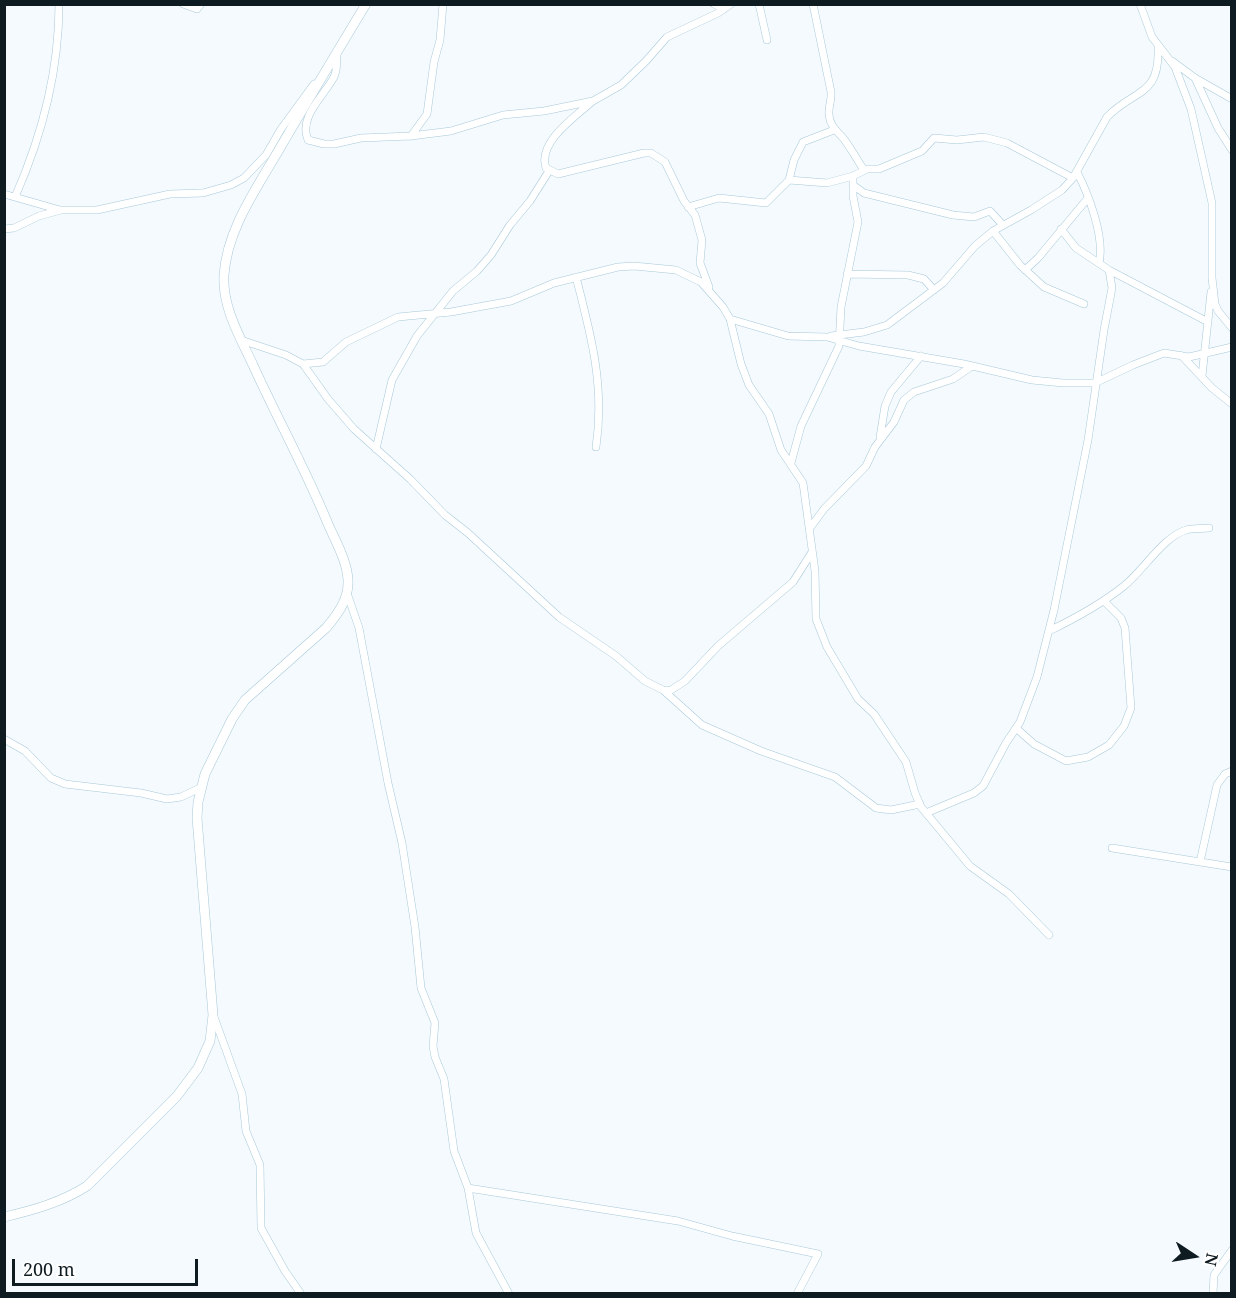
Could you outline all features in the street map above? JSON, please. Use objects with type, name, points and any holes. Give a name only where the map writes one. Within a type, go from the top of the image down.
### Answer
[{"type":"street","points":[[15,197],[35,148],[50,88],[57,39],[58,4]]},
{"type":"street","points":[[183,4],[197,9],[201,4]]},
{"type":"street","points":[[366,4],[270,165],[232,237],[225,263],[224,293],[241,340],[318,499],[340,551],[347,576],[347,592],[359,628],[388,783],[402,843],[415,927],[421,988],[435,1023],[433,1046],[444,1079],[454,1150],[468,1188],[476,1233],[509,1293]]},
{"type":"street","points":[[411,136],[427,114],[434,62],[440,40],[443,4]]},
{"type":"street","points":[[714,4],[728,6]]},
{"type":"street","points":[[759,4],[766,40]]},
{"type":"street","points":[[813,4],[831,92],[829,115],[834,130],[843,138],[864,170]]},
{"type":"street","points":[[1140,4],[1158,48],[1195,78],[1232,99]]},
{"type":"street","points":[[728,6],[667,37],[646,62],[621,85],[593,101],[566,124],[548,146],[544,164],[549,171],[558,174],[633,155],[651,153],[668,165],[679,191],[695,215],[702,237],[700,259],[702,272],[730,319],[749,385],[769,414],[781,450],[803,483],[815,571],[816,619],[820,633],[858,699],[874,714],[906,762],[920,804],[926,813],[970,866],[1009,894],[1049,935]]},
{"type":"street","points":[[730,319],[788,336],[840,338],[887,325],[944,283],[975,246],[1002,224],[1040,205],[1062,190],[1075,175],[1107,117],[1145,91],[1150,85],[1157,66],[1158,48]]},
{"type":"street","points":[[338,51],[337,68],[333,79],[314,107],[306,124],[305,134],[308,140],[324,144],[362,138],[411,136],[451,130],[503,115],[544,111],[593,101]]},
{"type":"street","points":[[1170,60],[1191,109],[1212,203],[1212,278],[1202,376]]},
{"type":"street","points":[[4,229],[14,228],[39,216],[61,210],[98,210],[170,194],[214,190],[238,182],[266,155],[309,89],[323,75]]},
{"type":"street","points":[[1195,78],[1218,128],[1232,150]]},
{"type":"street","points":[[789,180],[794,160],[803,142],[834,130]]},
{"type":"street","points":[[688,207],[719,198],[763,204],[768,202],[789,180],[827,183],[853,176],[864,170],[879,169],[922,151],[934,138],[957,140],[984,137],[1007,143],[1075,175],[1088,198],[1101,244],[1099,263]]},
{"type":"street","points":[[376,448],[394,373],[417,336],[453,291],[477,271],[491,255],[549,171]]},
{"type":"street","points":[[791,464],[801,426],[838,350],[841,307],[858,222],[853,176]]},
{"type":"street","points":[[853,185],[864,193],[953,215],[974,217],[990,211],[1002,224]]},
{"type":"street","points":[[4,194],[61,210]]},
{"type":"street","points":[[1025,270],[1038,258],[1088,198]]},
{"type":"street","points":[[1061,229],[1076,248],[1109,270],[1208,322]]},
{"type":"street","points":[[993,231],[1025,270],[1044,287],[1084,304]]},
{"type":"street","points":[[303,364],[328,360],[346,342],[388,321],[408,315],[460,311],[510,301],[554,283],[618,267],[634,266],[676,270],[701,282],[714,294]]},
{"type":"street","points":[[926,813],[974,793],[983,786],[1005,743],[1016,728],[1037,676],[1088,440],[1095,383],[1112,288],[1109,270]]},
{"type":"street","points":[[847,274],[908,275],[924,279],[934,290]]},
{"type":"street","points":[[576,277],[596,357],[600,406],[596,447]]},
{"type":"street","points":[[1212,278],[1218,310],[1232,328]]},
{"type":"street","points":[[840,338],[859,346],[972,366],[1032,380],[1063,383],[1095,383],[1162,353],[1190,357],[1232,347]]},
{"type":"street","points":[[241,340],[286,355],[303,364],[340,414],[446,515],[559,617],[616,656],[645,681],[663,690],[702,725],[761,751],[835,777],[876,808],[891,810],[920,804]]},
{"type":"street","points":[[878,442],[885,406],[891,392],[921,356]]},
{"type":"street","points":[[1182,356],[1212,388],[1232,404]]},
{"type":"street","points":[[810,528],[824,509],[859,475],[878,442],[894,422],[901,405],[908,396],[953,378],[972,366]]},
{"type":"street","points":[[1048,632],[1104,601],[1132,580],[1169,540],[1185,530],[1209,528]]},
{"type":"street","points":[[663,690],[669,691],[685,681],[718,646],[793,582],[812,552]]},
{"type":"street","points":[[4,1217],[36,1210],[77,1192],[103,1171],[177,1096],[198,1068],[210,1041],[213,1015],[197,818],[200,788],[220,740],[245,700],[326,628],[336,615],[347,592]]},
{"type":"street","points":[[1016,728],[1034,744],[1055,757],[1070,762],[1102,750],[1124,726],[1131,702],[1125,628],[1121,618],[1104,601]]},
{"type":"street","points":[[4,739],[25,751],[51,778],[65,784],[141,793],[167,799],[181,797],[200,788]]},
{"type":"street","points":[[1200,862],[1217,785],[1225,774],[1232,771]]},
{"type":"street","points":[[1112,849],[1232,867]]},
{"type":"street","points":[[213,1015],[242,1094],[246,1131],[261,1165],[261,1228],[285,1271],[301,1293]]},
{"type":"street","points":[[468,1188],[678,1221],[732,1236],[818,1254],[797,1293]]},
{"type":"street","points":[[1213,1293],[1214,1275],[1232,1250]]}]
